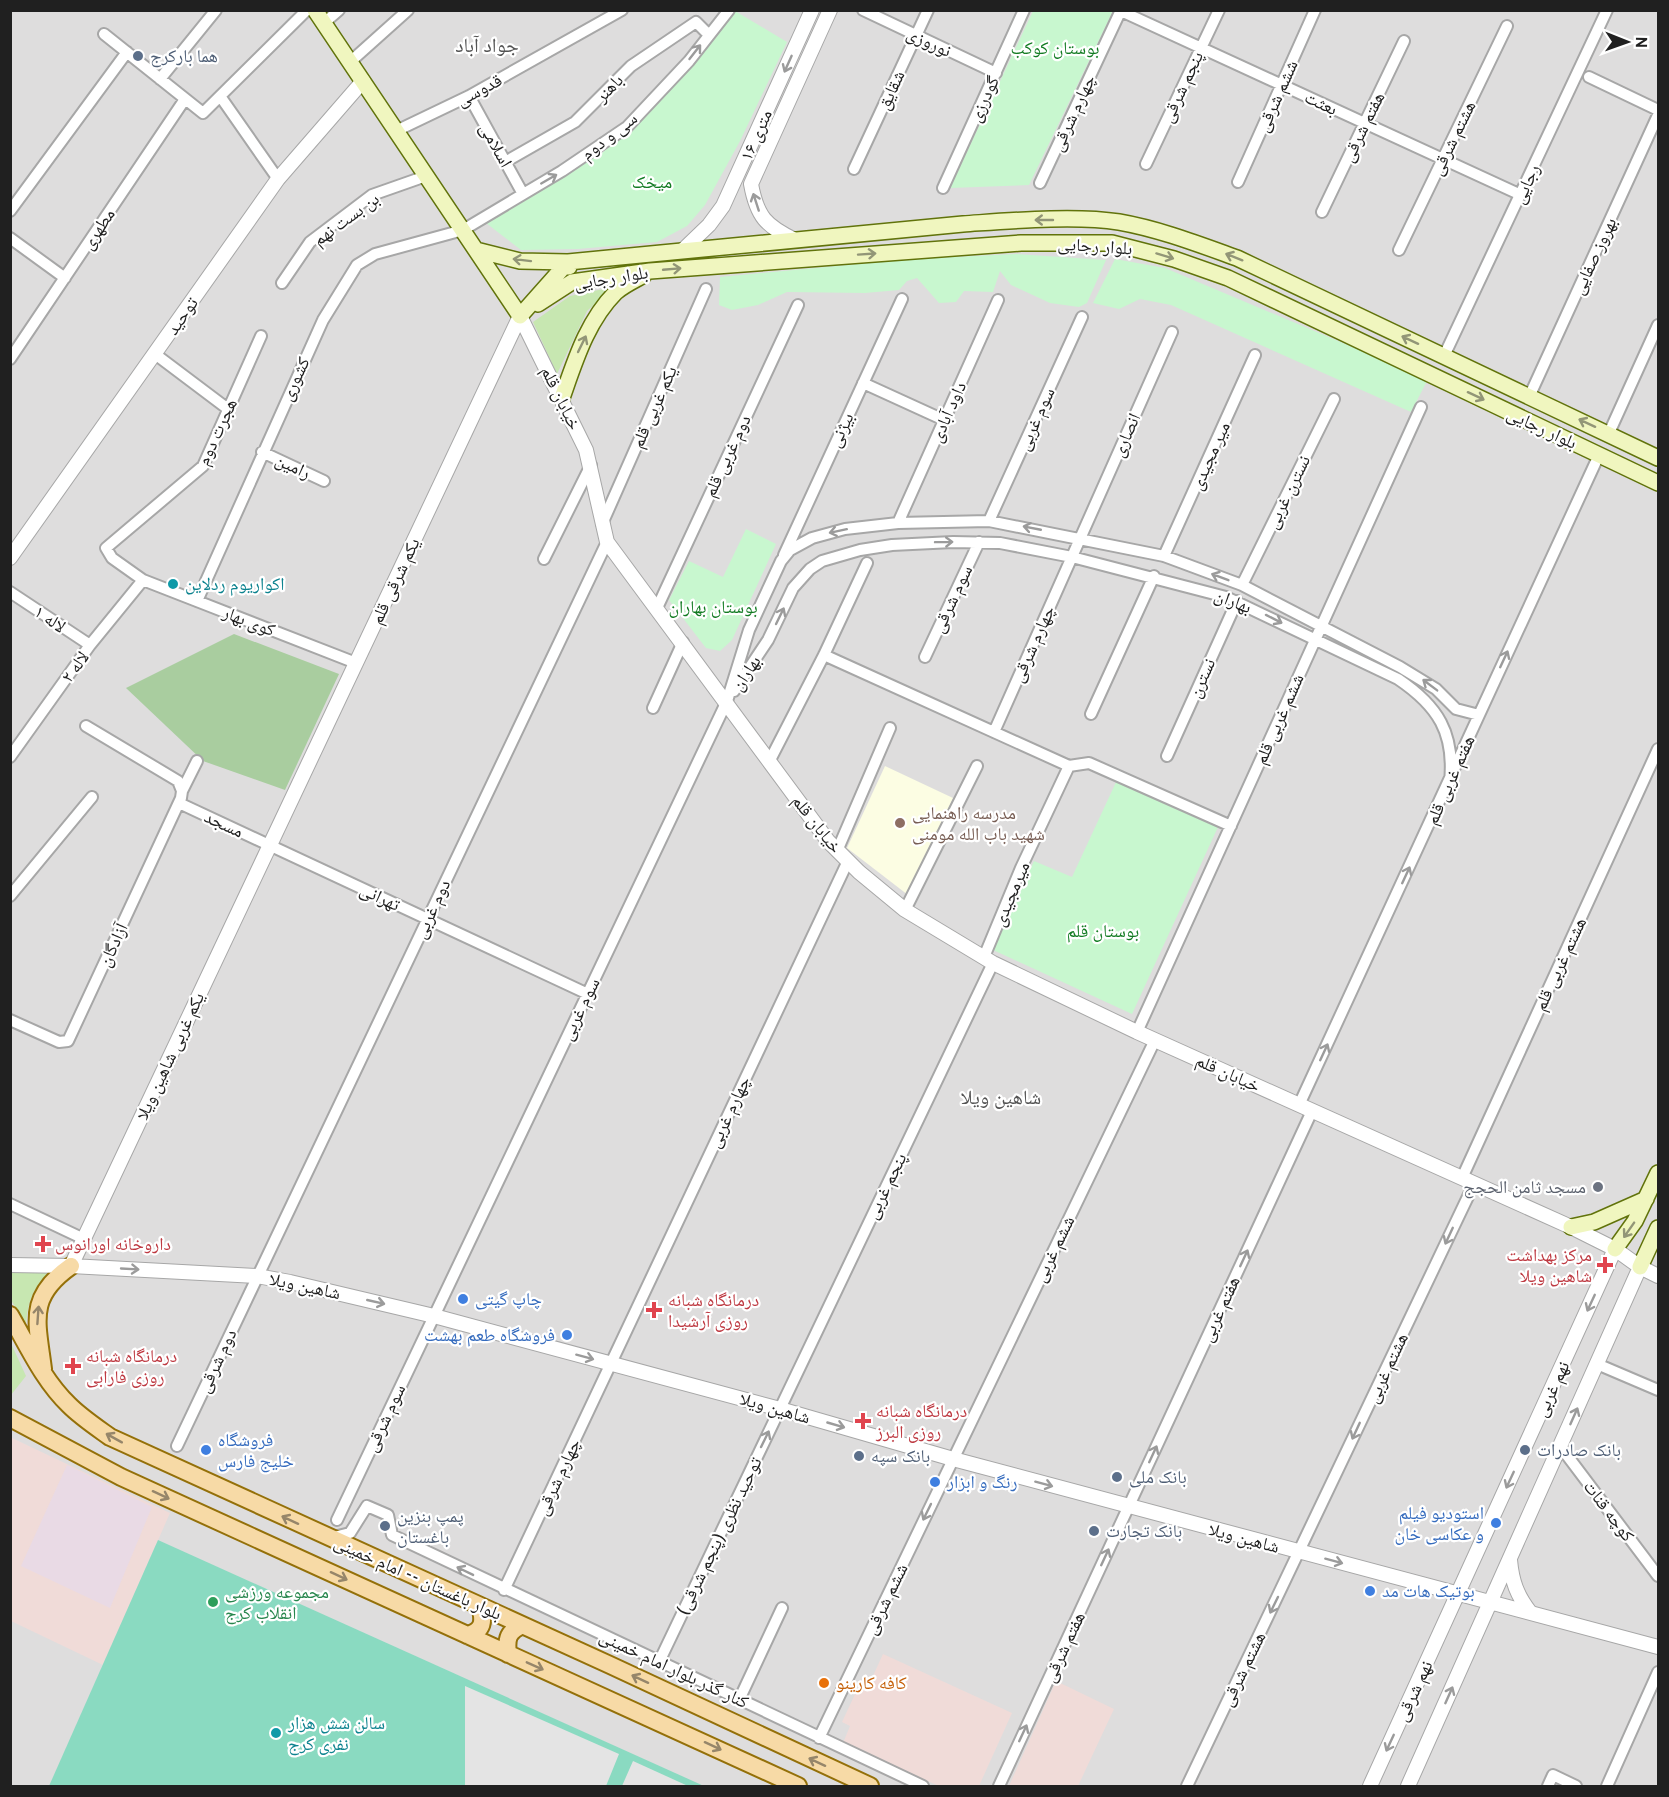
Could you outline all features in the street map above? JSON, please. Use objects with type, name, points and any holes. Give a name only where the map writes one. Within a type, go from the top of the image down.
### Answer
[{"type":"main road","name":"خیابان قلم","points":[[320,17],[520,316]]},
{"type":"main road","name":"بلوار رجایی","points":[[520,316],[568,262],[684,249],[1017,220],[1116,221],[1181,238],[1237,258],[1659,458]]},
{"type":"main road","points":[[1112,243],[1116,221]]},
{"type":"main road","name":"بلوار رجایی","points":[[520,316],[572,282],[650,271],[966,246],[1112,243],[1164,255],[1228,278],[1659,483]]},
{"type":"main road","points":[[476,250],[520,261],[568,262],[572,282]]},
{"type":"main road","points":[[562,399],[576,356],[595,318],[617,291],[650,271]]},
{"type":"main road","points":[[1616,1249],[1659,1173]]},
{"type":"main road","points":[[1571,1227],[1594,1222],[1646,1199]]},
{"type":"main road","points":[[1640,1267],[1659,1228]]},
{"type":"main road","points":[[44,1373],[37,1325],[39,1304],[46,1288],[71,1266]]},
{"type":"main road","name":"بلوار باغستان -- امام خمینی","points":[[10,1316],[23,1342],[69,1405],[110,1437],[870,1786]]},
{"type":"main road","name":"بلوار باغستان -- امام خمینی","points":[[10,1418],[121,1477],[798,1786]]},
{"type":"main road","points":[[467,1635],[477,1633],[482,1626],[484,1619],[480,1606]]},
{"type":"main road","points":[[508,1654],[508,1636],[511,1630],[522,1625]]},
{"type":"street","points":[[160,79],[216,10]]},
{"type":"street","points":[[104,34],[203,113],[307,10]]},
{"type":"street","points":[[320,17],[339,10]]},
{"type":"street","points":[[350,62],[408,10]]},
{"type":"street","name":"قدوسی","points":[[396,131],[469,96],[622,10]]},
{"type":"street","name":"سی و دوم","points":[[463,230],[627,127],[689,61],[729,10]]},
{"type":"street","name":"۱۶ متری","points":[[684,249],[709,225],[723,206],[812,10]]},
{"type":"street","name":"۱۶ متری","points":[[795,240],[772,229],[761,218],[754,201],[751,184],[830,10]]},
{"type":"street","name":"نوروزی","points":[[863,10],[996,73]]},
{"type":"street","name":"شقایق","points":[[854,169],[928,10]]},
{"type":"street","name":"گودرزی","points":[[943,188],[1024,10]]},
{"type":"street","name":"پنجم شرقی","points":[[1146,164],[1219,10]]},
{"type":"street","name":"ششم شرقی","points":[[1238,182],[1315,10]]},
{"type":"street","name":"رجایی","points":[[1444,356],[1607,10]]},
{"type":"street","name":"بعثت","points":[[1121,11],[1521,195]]},
{"type":"street","name":"چهارم شرقی","points":[[1040,183],[1121,11]]},
{"type":"street","name":"باهنر","points":[[505,162],[575,122],[631,66],[696,22],[709,35]]},
{"type":"street","name":"هشتم شرقی","points":[[1399,250],[1507,26]]},
{"type":"street","name":"هفتم شرقی","points":[[1322,212],[1404,41]]},
{"type":"street","points":[[10,211],[127,52]]},
{"type":"street","points":[[1589,77],[1659,110]]},
{"type":"street","name":"توحید","points":[[10,558],[278,180],[363,81]]},
{"type":"street","points":[[220,96],[278,180]]},
{"type":"street","name":"اسلامی","points":[[469,96],[523,194]]},
{"type":"street","name":"مطهری","points":[[10,359],[185,99]]},
{"type":"street","name":"بهروز صفایی","points":[[1529,397],[1659,115]]},
{"type":"street","name":"بن بست نهم","points":[[282,283],[310,242],[372,195],[426,176]]},
{"type":"street","name":"کشوری","points":[[198,601],[262,452],[323,320],[357,265],[375,254],[463,230]]},
{"type":"street","points":[[10,238],[65,278]]},
{"type":"street","name":"یکم غربی قلم","points":[[602,525],[706,289]]},
{"type":"street","name":"بیژنی","points":[[781,561],[902,299]]},
{"type":"street","name":"داود آبادی","points":[[898,523],[998,300]]},
{"type":"street","name":"دوم غربی قلم","points":[[657,608],[798,305]]},
{"type":"street","name":"خیابان قلم","points":[[520,316],[562,399],[591,464],[607,542],[837,851],[905,910],[988,960],[1137,1032],[1571,1227],[1616,1249],[1640,1267],[1659,1276]]},
{"type":"street","name":"یکم شرقی قلم","points":[[270,846],[520,316]]},
{"type":"street","name":"سوم غربی","points":[[989,521],[1082,317]]},
{"type":"street","points":[[1609,434],[1659,325]]},
{"type":"street","name":"انصاری","points":[[1072,557],[1172,332]]},
{"type":"street","name":"هجرت دوم","points":[[112,558],[108,554],[107,545],[204,466],[261,336]]},
{"type":"street","points":[[155,354],[228,409]]},
{"type":"street","name":"میر مجیدی","points":[[1164,556],[1255,355]]},
{"type":"street","points":[[863,383],[944,420]]},
{"type":"street","name":"نسترن غربی","points":[[1242,585],[1334,399]]},
{"type":"street","name":"ششم غربی قلم","points":[[1137,1032],[1421,407]]},
{"type":"street","name":"رامین","points":[[262,452],[324,481]]},
{"type":"street","name":"هفتم غربی قلم","points":[[1299,1105],[1450,782],[1599,454]]},
{"type":"street","points":[[544,559],[591,464]]},
{"type":"street","name":"بهاران","points":[[727,701],[749,630],[781,561],[799,544],[826,534],[898,523],[989,521],[1164,556],[1242,585],[1322,624],[1425,681],[1456,709],[1479,715]]},
{"type":"street","name":"دوم غربی","points":[[257,1276],[607,542]]},
{"type":"street","name":"بهاران","points":[[727,701],[768,640],[797,582],[822,561],[892,545],[979,542],[1072,557],[1154,576],[1237,601],[1398,679],[1418,693],[1434,711],[1450,741],[1452,757],[1450,782]]},
{"type":"street","name":"سوم شرقی","points":[[925,657],[979,542]]},
{"type":"street","name":"چهارم شرقی","points":[[993,732],[1072,557]]},
{"type":"street","name":"کوی بهار","points":[[112,558],[143,580],[356,663]]},
{"type":"street","points":[[769,762],[824,655],[867,563]]},
{"type":"street","points":[[1091,714],[1154,576]]},
{"type":"street","name":"لاله ۲","points":[[10,757],[90,645],[143,580]]},
{"type":"street","name":"لاله ۱","points":[[10,592],[90,645]]},
{"type":"street","name":"نسترن","points":[[1167,756],[1237,601]]},
{"type":"street","points":[[749,630],[750,638],[755,644],[768,640]]},
{"type":"street","points":[[653,708],[683,642]]},
{"type":"street","points":[[824,655],[1070,766],[1089,763],[1231,826]]},
{"type":"street","name":"سوم غربی","points":[[434,1316],[727,701]]},
{"type":"street","points":[[86,726],[180,786]]},
{"type":"street","points":[[837,851],[890,728]]},
{"type":"street","name":"هشتم غربی قلم","points":[[1468,1181],[1659,749]]},
{"type":"street","name":"آزادگان","points":[[10,1020],[60,1042],[68,1041],[179,803],[180,786],[197,761]]},
{"type":"street","points":[[905,910],[977,766]]},
{"type":"street","name":"میرمجیدی","points":[[988,960],[1070,766]]},
{"type":"street","points":[[10,896],[92,797]]},
{"type":"street","name":"مسجد","points":[[179,803],[270,846]]},
{"type":"street","name":"تهرانی","points":[[270,846],[588,994]]},
{"type":"street","name":"یکم غربی شاهین ویلا","points":[[71,1266],[270,846]]},
{"type":"street","name":"چهارم غربی","points":[[611,1364],[848,861]]},
{"type":"street","name":"پنجم غربی","points":[[780,1409],[988,960]]},
{"type":"street","name":"ششم غربی","points":[[953,1459],[1155,1040]]},
{"type":"street","name":"هفتم غربی","points":[[1128,1507],[1312,1111]]},
{"type":"street","name":"هشتم غربی","points":[[1299,1552],[1468,1181]]},
{"type":"street","points":[[10,1204],[84,1239]]},
{"type":"street","name":"نهم غربی","points":[[1458,1595],[1616,1249]]},
{"type":"street","name":"شاهین ویلا","points":[[10,1265],[257,1276],[434,1316],[780,1409],[1128,1507],[1659,1647]]},
{"type":"street","name":"نهم غربی","points":[[1490,1603],[1640,1267]]},
{"type":"street","name":"دوم شرقی","points":[[177,1446],[257,1276]]},
{"type":"street","name":"سوم شرقی","points":[[337,1520],[434,1316]]},
{"type":"street","name":"چهارم شرقی","points":[[504,1590],[611,1364]]},
{"type":"street","points":[[1597,1364],[1659,1390]]},
{"type":"street","name":"توحید نظری (پنجم شرقی)","points":[[659,1662],[780,1409]]},
{"type":"street","name":"کوچه قنات","points":[[1560,1446],[1659,1576]]},
{"type":"street","name":"ششم شرقی","points":[[819,1738],[953,1459]]},
{"type":"street","name":"کنار گذر بلوار امام خمینی","points":[[330,1539],[350,1533],[367,1506],[388,1515],[392,1535],[504,1590],[923,1786]]},
{"type":"street","name":"هفتم شرقی","points":[[999,1786],[1128,1507]]},
{"type":"street","name":"هشتم شرقی","points":[[1187,1786],[1299,1552]]},
{"type":"street","points":[[1510,1558],[1512,1581],[1519,1597],[1530,1612]]},
{"type":"street","name":"نهم شرقی","points":[[1370,1786],[1458,1595]]},
{"type":"street","name":"نهم شرقی","points":[[1408,1786],[1490,1603]]},
{"type":"street","points":[[739,1700],[782,1608]]},
{"type":"street","points":[[610,1665],[620,1644]]},
{"type":"street","points":[[1606,1786],[1659,1672]]},
{"type":"street","points":[[1548,1786],[1553,1775],[1576,1786]]},
{"type":"shaded area","points":[[11,11],[1658,11],[1658,1786],[11,1786]]},
{"type":"shaded area","name":"مدرسه راهنمایی شهید باب الله مومنی","points":[[885,766],[953,798],[908,895],[847,848]]},
{"type":"shaded area","points":[[10,1437],[170,1513],[103,1665],[11,1621]]},
{"type":"shaded area","points":[[67,1465],[152,1507],[110,1608],[21,1566]]},
{"type":"shaded area","points":[[883,1654],[1012,1713],[979,1786],[939,1786],[843,1743],[850,1726],[842,1722],[864,1675],[872,1678]]},
{"type":"shaded area","points":[[1056,1681],[1114,1709],[1078,1786],[1009,1786]]},
{"type":"shaded area","points":[[465,1686],[619,1754],[606,1786],[465,1786]]},
{"type":"shaded area","points":[[633,1761],[688,1786],[622,1786]]},
{"type":"green space","name":"میخک","points":[[735,11],[787,42],[740,141],[705,205],[687,226],[657,242],[578,249],[521,250],[486,223],[602,153],[651,110]]},
{"type":"green space","name":"بوستان کوکب","points":[[1033,11],[1113,11],[1029,185],[950,188]]},
{"type":"green space","points":[[1016,254],[1106,260],[1087,303],[1079,307],[1050,303],[1011,285],[1000,271],[993,292],[964,291],[956,302],[939,303],[917,278],[907,281],[899,290],[865,293],[787,292],[758,305],[732,310],[719,305],[720,277],[911,259]]},
{"type":"green space","points":[[1115,259],[1165,268],[1428,379],[1411,412],[1171,305],[1140,299],[1119,309],[1093,303]]},
{"type":"green space","points":[[613,287],[587,311],[557,374],[533,322],[570,296]]},
{"type":"green space","name":"بوستان بهاران","points":[[746,529],[776,544],[732,640],[720,651],[706,648],[669,600],[689,561],[723,577]]},
{"type":"green space","points":[[234,634],[339,674],[285,790],[203,761],[126,688]]},
{"type":"green space","name":"بوستان قلم","points":[[1117,780],[1218,827],[1132,1014],[993,950],[1034,861],[1072,877]]},
{"type":"green space","points":[[51,1271],[32,1295],[26,1325],[11,1300],[10,1272]]},
{"type":"green space","points":[[10,1341],[26,1376],[11,1395],[10,1395]]},
{"type":"green space","name":"مجموعه ورزشی انقلاب کرج","points":[[158,1540],[704,1786],[49,1786]]},
{"type":"place","name":"هما بارکرج","points":[[138,56]]},
{"type":"place","name":"اکواریوم ردلاین","points":[[173,584]]},
{"type":"place","name":"مدرسه راهنمایی شهید باب الله مومنی","points":[[900,823]]},
{"type":"place","name":"مسجد ثامن الحجج","points":[[1598,1187]]},
{"type":"place","name":"داروخانه اورانوس","points":[[43,1244]]},
{"type":"place","name":"مرکز بهداشت شاهین ویلا","points":[[1605,1265]]},
{"type":"place","name":"چاپ گیتی","points":[[463,1299]]},
{"type":"place","name":"درمانگاه شبانه روزی آرشیدا","points":[[654,1310]]},
{"type":"place","name":"فروشگاه طعم بهشت","points":[[567,1335]]},
{"type":"place","name":"درمانگاه شبانه روزی فارابی","points":[[73,1366]]},
{"type":"place","name":"درمانگاه شبانه روزی البرز","points":[[863,1421]]},
{"type":"place","name":"فروشگاه خلیج فارس","points":[[206,1450]]},
{"type":"place","name":"بانک صادرات","points":[[1525,1450]]},
{"type":"place","name":"بانک سپه","points":[[859,1456]]},
{"type":"place","name":"بانک ملی","points":[[1117,1477]]},
{"type":"place","name":"رنگ و ابزار","points":[[935,1482]]},
{"type":"place","name":"استودیو فیلم و عکاسی خان","points":[[1496,1523]]},
{"type":"place","name":"پمپ بنزین باغستان","points":[[385,1526]]},
{"type":"place","name":"بانک تجارت","points":[[1094,1531]]},
{"type":"place","name":"بوتیک هات مد","points":[[1370,1591]]},
{"type":"place","name":"مجموعه ورزشی انقلاب کرج","points":[[213,1602]]},
{"type":"place","name":"کافه کارینو","points":[[824,1683]]},
{"type":"place","name":"سالن شش هزار نفری کرج","points":[[276,1733]]},
{"type":"district","name":"جواد آباد","points":[[487,45]]},
{"type":"district","name":"شاهین ویلا","points":[[1001,1097]]}]
